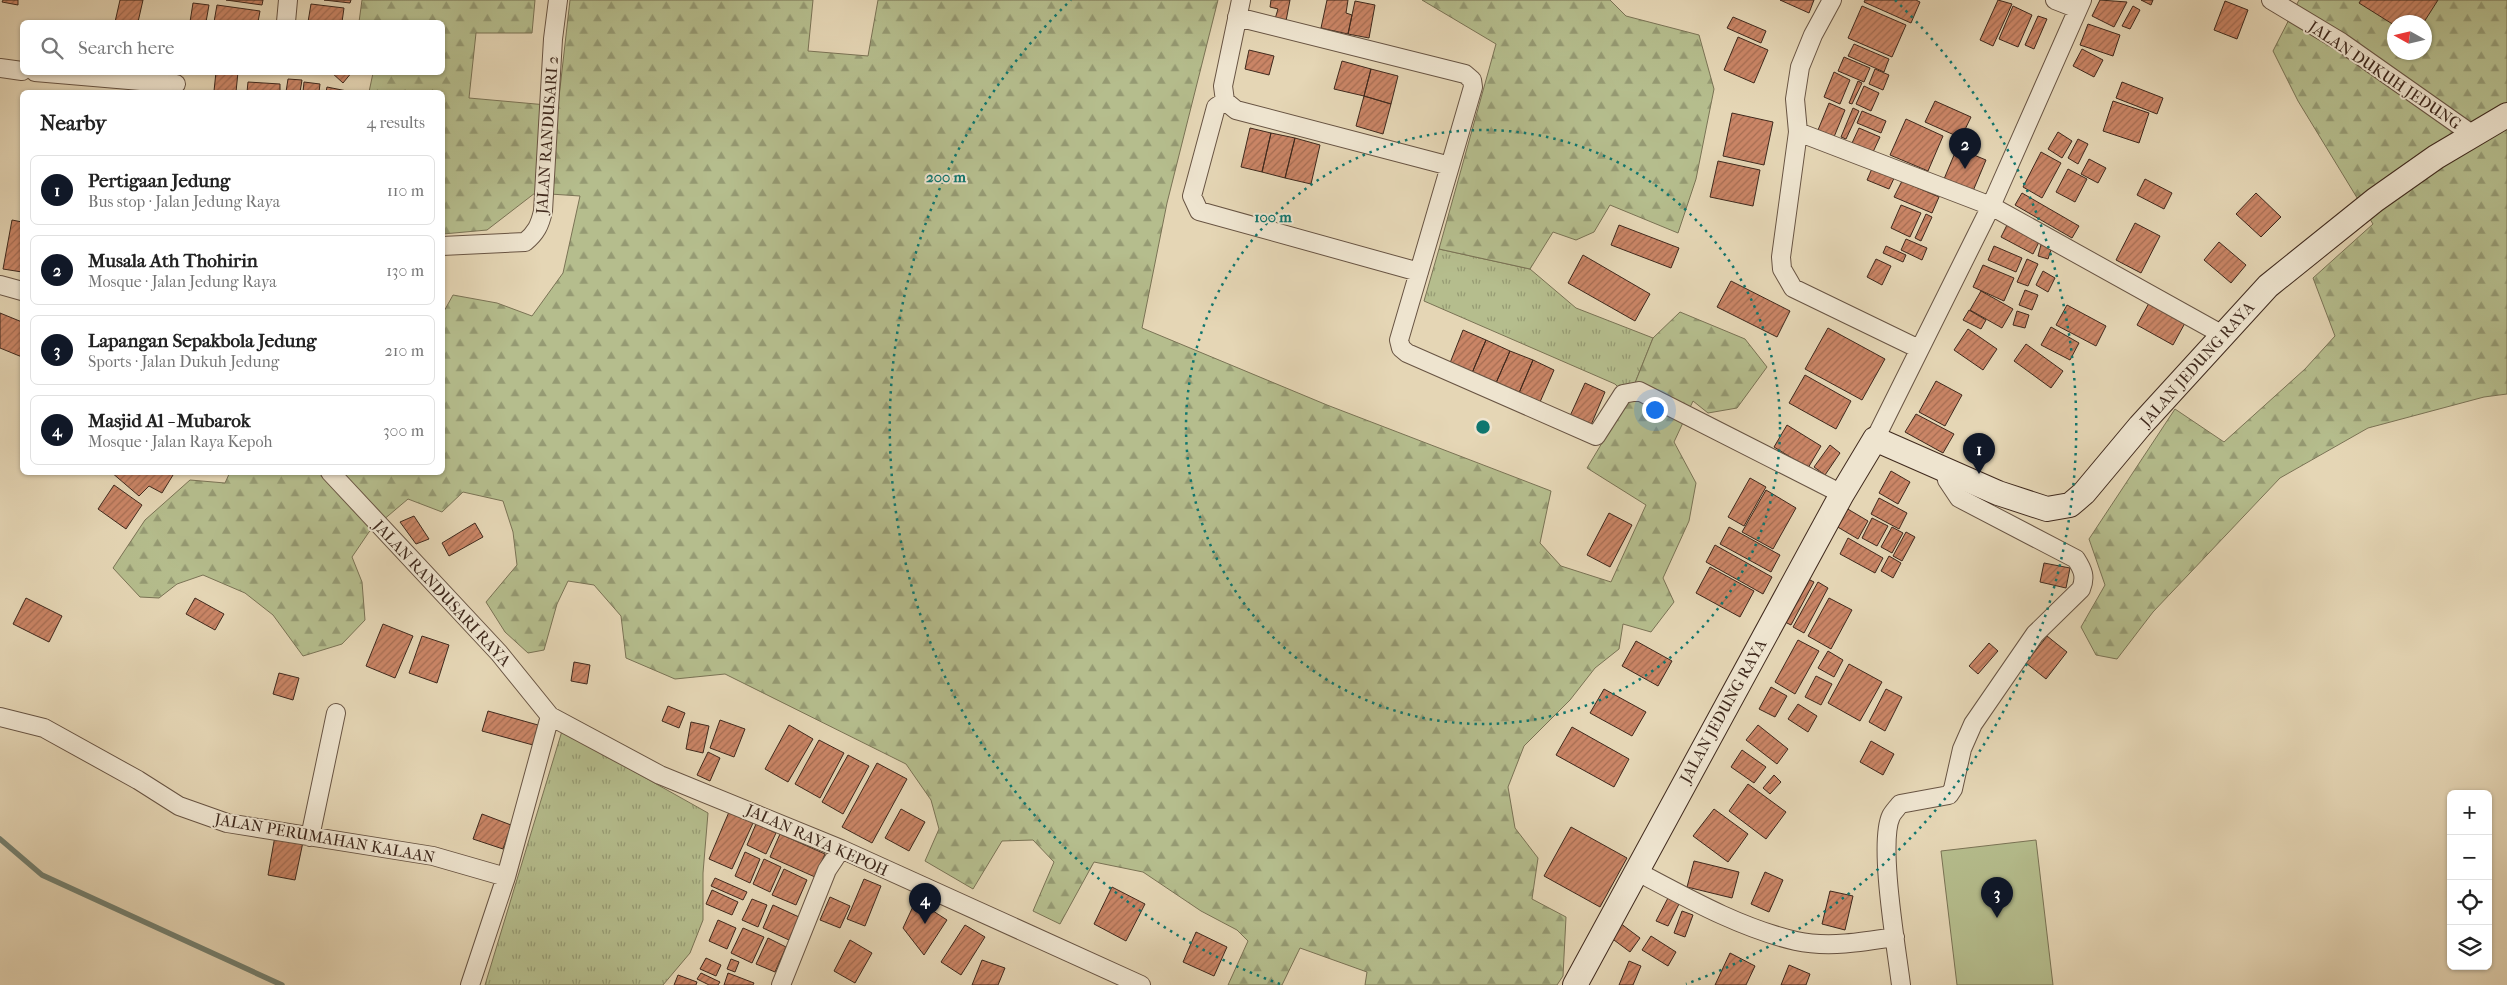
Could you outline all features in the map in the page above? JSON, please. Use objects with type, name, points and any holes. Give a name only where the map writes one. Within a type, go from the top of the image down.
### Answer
[{"type":"street","points":[[286,20],[288,0]]},
{"type":"street","name":"JALAN RANDUSARI 2","points":[[445,246],[525,242],[535,235],[543,211],[553,39],[558,0]]},
{"type":"street","points":[[1832,0],[1813,35],[1800,67],[1795,99],[1798,132],[1780,257],[1786,278],[1793,288],[1919,349]]},
{"type":"street","points":[[2055,0],[2080,5]]},
{"type":"street","name":"JALAN DUKUH JEDUNG","points":[[2271,0],[2341,42],[2473,135]]},
{"type":"street","name":"JALAN JEDUNG RAYA","points":[[1575,985],[1842,494],[1874,439],[1991,206],[2080,5]]},
{"type":"street","points":[[1450,166],[1236,110],[1225,101],[1223,86],[1239,8],[1464,74],[1472,80],[1473,87],[1450,166],[1419,272],[1399,340],[1401,348],[1407,353],[1596,436],[1623,394],[1639,391],[1842,494]]},
{"type":"street","points":[[0,68],[20,71]]},
{"type":"street","points":[[74,75],[177,83]]},
{"type":"street","points":[[1225,101],[1216,107],[1195,179],[1192,196],[1199,211],[1419,272]]},
{"type":"street","name":"JALAN JEDUNG RAYA","points":[[1874,439],[1998,493],[2047,510],[2070,505],[2084,493],[2140,426],[2268,286],[2375,200],[2436,157],[2507,115]]},
{"type":"street","points":[[1798,132],[1991,206],[2223,335]]},
{"type":"street","points":[[0,285],[20,290]]},
{"type":"street","points":[[1901,985],[1889,879],[1887,835],[1891,816],[1900,804],[1949,795],[1953,789],[1962,749],[1973,724],[2034,634],[2081,589],[2084,582],[2082,568],[2076,559],[1959,498],[1952,490],[1945,470]]},
{"type":"street","name":"JALAN RANDUSARI RAYA","points":[[333,475],[473,624],[550,716]]},
{"type":"street","points":[[310,837],[336,713]]},
{"type":"street","name":"JALAN PERUMAHAN KALAAN","points":[[0,716],[44,728],[138,780],[179,806],[227,823],[433,856],[506,877]]},
{"type":"street","points":[[470,985],[506,877],[550,716]]},
{"type":"street","name":"JALAN RAYA KEPOH","points":[[550,716],[660,775],[842,849],[1140,985]]},
{"type":"street","points":[[781,985],[827,870],[842,849]]},
{"type":"street","points":[[1636,871],[1714,912],[1798,941],[1839,943],[1895,937]]},
{"type":"green space","points":[[362,0],[535,0],[532,33],[476,33],[469,98],[558,106],[570,0],[813,0],[808,51],[868,56],[878,0],[1218,0],[1167,203],[1142,328],[1327,405],[1551,491],[1540,543],[1561,566],[1611,582],[1646,505],[1587,468],[1629,398],[1653,338],[1680,312],[1745,339],[1767,367],[1737,408],[1708,413],[1693,401],[1674,442],[1696,483],[1689,521],[1663,578],[1674,602],[1651,632],[1623,624],[1619,649],[1595,668],[1570,700],[1524,746],[1508,787],[1515,828],[1538,858],[1532,899],[1566,917],[1563,976],[1557,985],[1365,985],[1367,972],[1300,948],[1282,985],[1228,985],[1248,941],[1237,930],[1201,911],[1143,872],[1094,862],[1060,924],[1033,911],[1054,862],[1033,840],[1002,841],[973,889],[925,861],[939,829],[931,800],[906,764],[725,674],[675,679],[626,658],[621,616],[594,585],[568,581],[557,604],[544,650],[528,653],[505,632],[486,602],[517,565],[513,532],[503,501],[463,492],[442,512],[408,499],[369,532],[352,557],[362,582],[365,620],[342,644],[303,656],[273,615],[245,593],[203,575],[177,584],[159,598],[140,597],[113,568],[145,520],[190,480],[225,483],[229,475],[445,475],[445,309],[453,295],[497,303],[532,316],[563,273],[580,196],[535,193],[487,230],[445,234],[445,90],[369,90],[373,75],[445,75],[445,20],[359,20]]},
{"type":"green space","points":[[1422,0],[1610,0],[1626,16],[1699,35],[1714,89],[1696,179],[1678,233],[1610,205],[1594,232],[1576,240],[1553,232],[1530,269],[1439,249],[1496,44]]},
{"type":"green space","points":[[2299,0],[2507,0],[2507,394],[2484,397],[2368,428],[2280,478],[2153,612],[2117,659],[2096,655],[2081,627],[2105,585],[2089,539],[2175,409],[2224,442],[2305,369],[2335,336],[2313,278],[2373,224],[2298,101],[2273,51]]},
{"type":"green space","points":[[1439,249],[1530,269],[1576,308],[1653,338],[1629,398],[1615,384],[1424,301]]},
{"type":"green space","points":[[562,731],[708,813],[703,873],[703,920],[690,953],[663,985],[485,985]]},
{"type":"green space","points":[[2036,840],[2053,985],[1957,985],[1941,851]]},
{"type":"building","points":[[3,0],[18,0],[18,5],[2,2]]},
{"type":"building","points":[[120,0],[143,0],[138,20],[115,20]]},
{"type":"building","points":[[226,0],[263,0],[262,5]]},
{"type":"building","points":[[324,0],[351,0],[350,3]]},
{"type":"building","points":[[1271,0],[1290,0],[1286,21],[1275,19],[1278,9],[1270,7]]},
{"type":"building","points":[[1327,0],[1348,0],[1346,13],[1352,15],[1348,34],[1321,28]]},
{"type":"building","points":[[1780,0],[1814,0],[1809,13]]},
{"type":"building","points":[[1865,0],[1916,0],[1920,2],[1911,23],[1864,2]]},
{"type":"building","points":[[1998,0],[2012,4],[1993,46],[1980,40]]},
{"type":"building","points":[[2100,0],[2127,2],[2114,27],[2092,16]]},
{"type":"building","points":[[2141,0],[2153,0],[2151,5]]},
{"type":"building","points":[[2361,0],[2438,0],[2428,15],[2387,15],[2387,21],[2359,3]]},
{"type":"building","points":[[1355,1],[1375,5],[1369,38],[1348,34]]},
{"type":"building","points":[[2225,1],[2248,10],[2237,39],[2214,30]]},
{"type":"building","points":[[193,3],[209,5],[206,20],[190,20]]},
{"type":"building","points":[[311,4],[344,8],[342,20],[308,20]]},
{"type":"building","points":[[217,5],[260,11],[258,20],[214,20]]},
{"type":"building","points":[[1862,6],[1906,25],[1892,57],[1848,38]]},
{"type":"building","points":[[2013,6],[2032,15],[2018,47],[1999,39]]},
{"type":"building","points":[[2133,6],[2140,10],[2130,29],[2122,26]]},
{"type":"building","points":[[2038,16],[2047,19],[2034,49],[2025,45]]},
{"type":"building","points":[[1733,17],[1766,31],[1761,43],[1727,28]]},
{"type":"building","points":[[2088,24],[2120,35],[2113,56],[2080,45]]},
{"type":"building","points":[[1738,37],[1768,50],[1754,83],[1724,70]]},
{"type":"building","points":[[1854,44],[1889,59],[1884,72],[1848,56]]},
{"type":"building","points":[[2082,49],[2103,60],[2094,77],[2073,66]]},
{"type":"building","points":[[1249,50],[1274,56],[1269,75],[1245,69]]},
{"type":"building","points":[[1844,57],[1870,68],[1864,82],[1838,71]]},
{"type":"building","points":[[1342,61],[1371,69],[1364,96],[1334,89]]},
{"type":"building","points":[[1371,69],[1398,76],[1391,104],[1364,96]]},
{"type":"building","points":[[1875,69],[1889,75],[1883,90],[1869,84]]},
{"type":"building","points":[[1834,72],[1850,80],[1840,104],[1824,97]]},
{"type":"building","points":[[216,75],[238,75],[236,90],[214,90]]},
{"type":"building","points":[[334,75],[350,75],[343,83]]},
{"type":"building","points":[[288,79],[302,80],[300,90],[286,90]]},
{"type":"building","points":[[1858,81],[1862,83],[1852,104],[1849,103]]},
{"type":"building","points":[[248,82],[280,84],[280,90],[247,90]]},
{"type":"building","points":[[304,82],[320,84],[319,90],[303,90]]},
{"type":"building","points":[[2122,82],[2163,98],[2157,114],[2116,98]]},
{"type":"building","points":[[1864,86],[1879,93],[1871,111],[1856,104]]},
{"type":"building","points":[[327,87],[342,90],[326,90]]},
{"type":"building","points":[[1364,96],[1391,104],[1383,134],[1356,126]]},
{"type":"building","points":[[1935,101],[1971,117],[1961,138],[1925,122]]},
{"type":"building","points":[[2113,101],[2149,113],[2139,143],[2103,131]]},
{"type":"building","points":[[1829,103],[1845,110],[1834,137],[1818,130]]},
{"type":"building","points":[[1853,108],[1859,111],[1846,139],[1841,137]]},
{"type":"building","points":[[1862,111],[1886,121],[1881,133],[1857,123]]},
{"type":"building","points":[[1732,113],[1773,122],[1764,165],[1723,156]]},
{"type":"building","points":[[1906,119],[1943,136],[1928,171],[1890,155]]},
{"type":"building","points":[[1250,128],[1271,133],[1262,172],[1241,167]]},
{"type":"building","points":[[1859,128],[1880,137],[1873,152],[1852,143]]},
{"type":"building","points":[[2058,132],[2072,141],[2062,158],[2048,149]]},
{"type":"building","points":[[1271,133],[1295,138],[1285,178],[1262,172]]},
{"type":"building","points":[[1295,138],[1320,145],[1311,184],[1285,178]]},
{"type":"building","points":[[2078,139],[2088,144],[2078,164],[2068,158]]},
{"type":"building","points":[[1957,148],[1986,160],[1973,191],[1944,179]]},
{"type":"building","points":[[2041,152],[2061,163],[2042,198],[2023,187]]},
{"type":"building","points":[[2089,159],[2106,168],[2098,183],[2081,174]]},
{"type":"building","points":[[1718,161],[1760,170],[1753,206],[1710,197]]},
{"type":"building","points":[[1874,164],[1896,174],[1889,189],[1867,180]]},
{"type":"building","points":[[2068,169],[2087,179],[2075,202],[2056,192]]},
{"type":"building","points":[[2145,179],[2172,193],[2164,209],[2137,195]]},
{"type":"building","points":[[1902,181],[1939,197],[1932,213],[1894,197]]},
{"type":"building","points":[[2022,193],[2079,226],[2072,238],[2015,205]]},
{"type":"building","points":[[2256,193],[2281,217],[2261,237],[2236,214]]},
{"type":"building","points":[[1901,205],[1921,213],[1910,237],[1891,228]]},
{"type":"building","points":[[1926,214],[1932,217],[1921,241],[1915,238]]},
{"type":"building","points":[[12,220],[20,222],[20,272],[3,269]]},
{"type":"building","points":[[2008,223],[2040,240],[2033,254],[2001,237]]},
{"type":"building","points":[[2135,223],[2160,236],[2141,273],[2116,260]]},
{"type":"building","points":[[1619,225],[1679,248],[1671,268],[1611,245]]},
{"type":"building","points":[[1906,239],[1927,248],[1922,260],[1901,250]]},
{"type":"building","points":[[2042,241],[2053,244],[2048,259],[2038,256]]},
{"type":"building","points":[[2219,242],[2246,265],[2231,283],[2204,260]]},
{"type":"building","points":[[1886,246],[1906,255],[1903,262],[1883,253]]},
{"type":"building","points":[[1994,246],[2022,258],[2016,272],[1988,260]]},
{"type":"building","points":[[1583,255],[1650,294],[1635,321],[1568,283]]},
{"type":"building","points":[[1876,259],[1891,266],[1882,285],[1867,277]]},
{"type":"building","points":[[2027,259],[2038,264],[2028,286],[2017,282]]},
{"type":"building","points":[[1983,265],[2014,278],[2004,301],[1973,287]]},
{"type":"building","points":[[2043,271],[2055,278],[2048,292],[2036,285]]},
{"type":"building","points":[[1731,281],[1790,311],[1777,337],[1717,307]]},
{"type":"building","points":[[2025,290],[2038,295],[2032,310],[2019,305]]},
{"type":"building","points":[[1981,291],[2013,309],[2002,328],[1970,310]]},
{"type":"building","points":[[2149,303],[2185,323],[2173,345],[2137,325]]},
{"type":"building","points":[[2067,305],[2106,326],[2096,346],[2056,325]]},
{"type":"building","points":[[1969,310],[1986,320],[1981,329],[1963,320]]},
{"type":"building","points":[[2017,311],[2029,315],[2025,328],[2013,325]]},
{"type":"building","points":[[0,313],[20,321],[20,356],[0,348]]},
{"type":"building","points":[[2051,327],[2079,343],[2070,360],[2041,345]]},
{"type":"building","points":[[1828,328],[1885,359],[1862,400],[1805,369]]},
{"type":"building","points":[[1968,329],[1997,349],[1983,370],[1954,350]]},
{"type":"building","points":[[1463,330],[1486,340],[1472,373],[1450,363]]},
{"type":"building","points":[[1486,340],[1510,351],[1496,383],[1472,373]]},
{"type":"building","points":[[2026,344],[2063,371],[2051,388],[2014,361]]},
{"type":"building","points":[[1510,351],[1533,360],[1519,393],[1496,383]]},
{"type":"building","points":[[1533,360],[1554,370],[1540,402],[1519,393]]},
{"type":"building","points":[[1805,375],[1851,401],[1836,429],[1789,403]]},
{"type":"building","points":[[1936,381],[1962,395],[1945,426],[1919,412]]},
{"type":"building","points":[[1585,383],[1605,392],[1591,425],[1570,416]]},
{"type":"building","points":[[1916,414],[1954,434],[1943,453],[1905,432]]},
{"type":"building","points":[[1787,425],[1821,446],[1808,468],[1774,447]]},
{"type":"building","points":[[1830,445],[1840,453],[1825,475],[1814,467]]},
{"type":"building","points":[[1891,471],[1910,482],[1898,504],[1879,493]]},
{"type":"building","points":[[114,475],[173,475],[162,493],[149,486],[139,496]]},
{"type":"building","points":[[1750,478],[1766,487],[1744,526],[1728,517]]},
{"type":"building","points":[[114,485],[142,505],[126,529],[98,509]]},
{"type":"building","points":[[1766,490],[1796,508],[1773,549],[1742,532]]},
{"type":"building","points":[[1879,498],[1907,513],[1899,529],[1871,514]]},
{"type":"building","points":[[1846,508],[1868,521],[1858,539],[1836,526]]},
{"type":"building","points":[[1609,513],[1632,525],[1610,567],[1587,555]]},
{"type":"building","points":[[414,516],[429,539],[416,544],[400,522]]},
{"type":"building","points":[[1872,518],[1888,526],[1877,546],[1862,538]]},
{"type":"building","points":[[475,523],[483,537],[449,556],[442,543]]},
{"type":"building","points":[[1729,527],[1780,555],[1771,572],[1720,544]]},
{"type":"building","points":[[1892,527],[1903,533],[1892,553],[1881,547]]},
{"type":"building","points":[[1906,532],[1915,537],[1902,561],[1893,556]]},
{"type":"building","points":[[1848,538],[1883,558],[1875,573],[1840,554]]},
{"type":"building","points":[[1715,545],[1772,577],[1763,594],[1706,562]]},
{"type":"building","points":[[1889,556],[1901,563],[1893,578],[1881,571]]},
{"type":"building","points":[[2044,563],[2070,568],[2066,588],[2040,582]]},
{"type":"building","points":[[1710,567],[1754,591],[1740,617],[1696,593]]},
{"type":"building","points":[[1800,575],[1814,582],[1791,625],[1777,618]]},
{"type":"building","points":[[1818,582],[1828,588],[1804,633],[1793,627]]},
{"type":"building","points":[[26,598],[62,616],[49,642],[13,624]]},
{"type":"building","points":[[195,598],[224,614],[215,630],[186,614]]},
{"type":"building","points":[[1829,598],[1852,610],[1831,649],[1808,636]]},
{"type":"building","points":[[383,624],[413,636],[395,678],[366,666]]},
{"type":"building","points":[[422,636],[449,645],[437,683],[409,673]]},
{"type":"building","points":[[2047,636],[2067,652],[2046,679],[2026,663]]},
{"type":"building","points":[[1798,640],[1819,651],[1795,694],[1775,682]]},
{"type":"building","points":[[1636,641],[1672,661],[1658,686],[1622,666]]},
{"type":"building","points":[[1989,643],[1998,651],[1978,674],[1969,666]]},
{"type":"building","points":[[1828,651],[1843,660],[1834,677],[1818,668]]},
{"type":"building","points":[[574,662],[590,665],[587,684],[571,681]]},
{"type":"building","points":[[1849,664],[1882,682],[1860,721],[1828,703]]},
{"type":"building","points":[[279,673],[299,678],[293,700],[273,694]]},
{"type":"building","points":[[1816,676],[1832,684],[1821,705],[1805,697]]},
{"type":"building","points":[[1771,687],[1787,696],[1775,717],[1759,709]]},
{"type":"building","points":[[1604,689],[1646,712],[1632,736],[1590,713]]},
{"type":"building","points":[[1886,689],[1902,697],[1885,731],[1869,722]]},
{"type":"building","points":[[1798,704],[1817,716],[1808,732],[1788,719]]},
{"type":"building","points":[[668,706],[685,713],[679,728],[662,721]]},
{"type":"building","points":[[488,711],[538,725],[533,745],[482,731]]},
{"type":"building","points":[[720,720],[745,729],[734,757],[710,748]]},
{"type":"building","points":[[691,722],[709,726],[703,753],[686,749]]},
{"type":"building","points":[[789,725],[813,739],[788,782],[765,769]]},
{"type":"building","points":[[1758,725],[1788,749],[1777,764],[1746,740]]},
{"type":"building","points":[[1572,727],[1629,759],[1614,787],[1556,755]]},
{"type":"building","points":[[819,740],[844,753],[820,798],[795,784]]},
{"type":"building","points":[[1871,741],[1894,754],[1883,775],[1860,762]]},
{"type":"building","points":[[1742,750],[1766,767],[1754,783],[1731,767]]},
{"type":"building","points":[[708,752],[720,758],[710,781],[697,775]]},
{"type":"building","points":[[848,755],[869,766],[843,814],[822,802]]},
{"type":"building","points":[[877,763],[907,779],[872,843],[842,827]]},
{"type":"building","points":[[1774,775],[1781,782],[1770,794],[1763,788]]},
{"type":"building","points":[[1748,784],[1786,812],[1766,839],[1729,811]]},
{"type":"building","points":[[901,809],[925,822],[909,851],[885,838]]},
{"type":"building","points":[[1714,809],[1748,834],[1728,862],[1693,836]]},
{"type":"building","points":[[729,812],[753,823],[732,869],[709,859]]},
{"type":"building","points":[[482,814],[511,825],[503,849],[473,839]]},
{"type":"building","points":[[756,824],[776,833],[766,854],[747,845]]},
{"type":"building","points":[[1571,827],[1627,858],[1600,907],[1544,876]]},
{"type":"building","points":[[780,834],[825,854],[815,877],[770,857]]},
{"type":"building","points":[[275,836],[303,842],[295,880],[268,875]]},
{"type":"building","points":[[745,852],[760,859],[750,883],[735,876]]},
{"type":"building","points":[[764,859],[781,867],[770,892],[753,884]]},
{"type":"building","points":[[1694,861],[1739,872],[1732,898],[1687,887]]},
{"type":"building","points":[[784,869],[807,880],[796,905],[772,895]]},
{"type":"building","points":[[1765,872],[1783,880],[1769,912],[1751,904]]},
{"type":"building","points":[[715,878],[747,892],[743,900],[711,886]]},
{"type":"building","points":[[864,879],[881,886],[865,926],[847,919]]},
{"type":"building","points":[[1112,887],[1145,904],[1126,941],[1094,924]]},
{"type":"building","points":[[712,890],[738,902],[732,915],[706,904]]},
{"type":"building","points":[[1830,891],[1853,896],[1845,930],[1822,924]]},
{"type":"building","points":[[1669,896],[1680,902],[1668,926],[1656,921]]},
{"type":"building","points":[[830,897],[850,906],[840,928],[820,920]]},
{"type":"building","points":[[752,899],[767,905],[758,927],[742,920]]},
{"type":"building","points":[[916,900],[947,920],[924,955],[903,928]]},
{"type":"building","points":[[773,905],[799,917],[789,940],[763,928]]},
{"type":"building","points":[[1682,911],[1693,915],[1685,937],[1674,933]]},
{"type":"building","points":[[718,920],[736,928],[727,949],[709,941]]},
{"type":"building","points":[[1620,923],[1640,938],[1630,952],[1610,937]]},
{"type":"building","points":[[965,925],[985,937],[961,975],[941,962]]},
{"type":"building","points":[[743,928],[764,937],[752,963],[731,953]]},
{"type":"building","points":[[1196,932],[1227,947],[1214,976],[1183,962]]},
{"type":"building","points":[[1651,936],[1676,952],[1668,966],[1642,950]]},
{"type":"building","points":[[768,938],[786,947],[775,972],[756,964]]},
{"type":"building","points":[[850,940],[872,953],[855,983],[834,971]]},
{"type":"building","points":[[1730,953],[1755,966],[1746,985],[1715,985]]},
{"type":"building","points":[[706,958],[721,965],[716,976],[700,969]]},
{"type":"building","points":[[731,959],[739,962],[735,972],[727,969]]},
{"type":"building","points":[[982,960],[1005,968],[998,985],[972,985]]},
{"type":"building","points":[[1629,961],[1641,966],[1633,985],[1619,985]]},
{"type":"building","points":[[1789,965],[1810,974],[1806,985],[1781,985]]},
{"type":"building","points":[[701,973],[720,982],[718,985],[709,985],[697,979]]},
{"type":"building","points":[[728,973],[754,983],[753,985],[724,985]]},
{"type":"building","points":[[678,975],[697,982],[696,985],[674,985]]},
{"type":"waterway","points":[[0,839],[42,875],[282,985]]},
{"type":"place","name":"Musala Ath Thohirin","points":[[1965,169]]},
{"type":"place","name":"Pertigaan Jedung","points":[[1979,474]]},
{"type":"place","name":"Lapangan Sepakbola Jedung","points":[[1997,918]]},
{"type":"place","name":"Masjid Al - Mubarok","points":[[925,924]]}]
